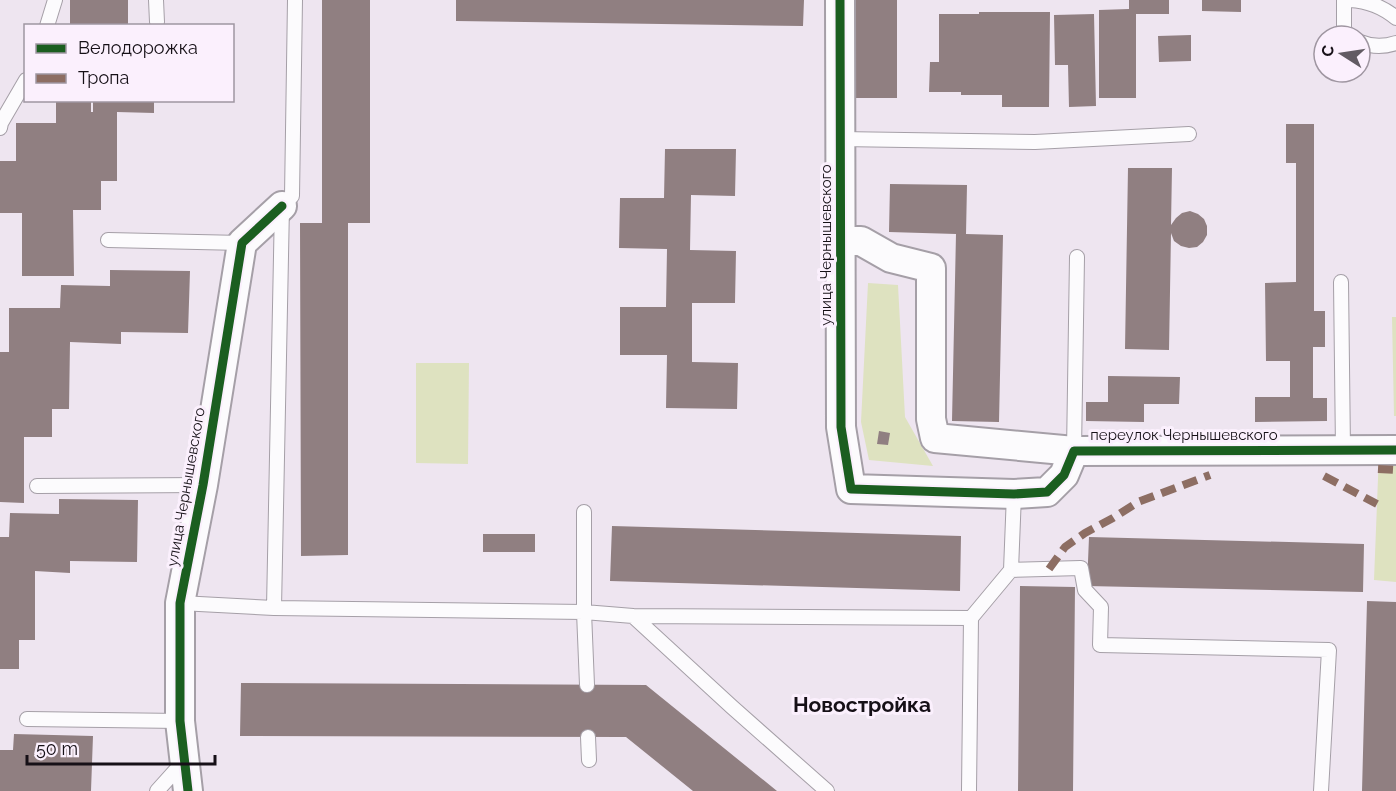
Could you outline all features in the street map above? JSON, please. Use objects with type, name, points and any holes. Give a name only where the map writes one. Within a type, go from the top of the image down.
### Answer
[{"type":"street","name":"улица Чернышевского","points":[[840,0],[841,428],[851,489]]},
{"type":"street","points":[[242,243],[282,206]]},
{"type":"street","name":"переулок Чернышевского","points":[[841,241],[861,241],[891,258],[931,268],[931,419],[936,438],[1074,451],[1396,450]]},
{"type":"street","name":"улица Чернышевского","points":[[188,791],[180,721],[180,603],[242,243]]},
{"type":"street","name":"переулок Чернышевского","points":[[851,489],[1014,494],[1047,492],[1064,476],[1074,451]]},
{"type":"lane","points":[[48,24],[55,0]]},
{"type":"lane","points":[[156,0],[156,22]]},
{"type":"lane","points":[[274,608],[282,206],[292,196],[295,0]]},
{"type":"lane","points":[[1344,0],[1344,24]]},
{"type":"lane","points":[[1350,0],[1379,7],[1396,18]]},
{"type":"lane","points":[[1372,45],[1396,43]]},
{"type":"lane","points":[[0,124],[24,83]]},
{"type":"lane","points":[[840,139],[1035,142],[1189,134]]},
{"type":"lane","points":[[108,240],[242,243]]},
{"type":"lane","points":[[1074,451],[1077,257]]},
{"type":"lane","points":[[1341,282],[1343,450]]},
{"type":"lane","points":[[37,486],[202,485]]},
{"type":"lane","points":[[969,791],[971,618],[1011,570],[1014,494]]},
{"type":"lane","points":[[584,512],[587,685]]},
{"type":"lane","points":[[1011,570],[1082,568],[1085,590],[1101,607],[1100,645],[1329,650],[1321,791]]},
{"type":"lane","points":[[180,603],[274,608],[584,612],[633,616],[971,618]]},
{"type":"lane","points":[[633,616],[827,791]]},
{"type":"lane","points":[[27,719],[180,721]]},
{"type":"lane","points":[[588,737],[589,760]]},
{"type":"lane","points":[[157,791],[183,761]]},
{"type":"green space","points":[[868,283],[898,285],[905,417],[933,466],[869,460],[861,422]]},
{"type":"green space","points":[[1392,317],[1396,317],[1396,416],[1394,416]]},
{"type":"green space","points":[[416,363],[469,363],[468,464],[416,463]]},
{"type":"green space","points":[[1379,453],[1396,453],[1396,582],[1374,580]]},
{"type":"building","points":[[70,0],[128,0],[128,24],[70,24]]},
{"type":"building","points":[[322,0],[370,0],[370,223],[348,223],[348,555],[301,556],[300,223],[322,223]]},
{"type":"building","points":[[456,0],[804,0],[803,26],[456,21]]},
{"type":"building","points":[[855,0],[897,0],[897,98],[855,98]]},
{"type":"building","points":[[1129,0],[1169,0],[1169,14],[1136,14],[1136,98],[1099,98],[1099,10],[1129,9]]},
{"type":"building","points":[[1202,0],[1241,0],[1241,12],[1202,11]]},
{"type":"building","points":[[979,12],[1050,12],[1049,107],[1002,107],[1002,95],[929,92],[930,62],[939,62],[939,14],[979,14]]},
{"type":"building","points":[[1094,14],[1096,106],[1069,107],[1068,65],[1055,65],[1054,15]]},
{"type":"building","points":[[1191,35],[1191,61],[1159,62],[1158,36]]},
{"type":"building","points":[[56,102],[91,102],[91,112],[93,112],[93,102],[154,102],[154,113],[117,112],[117,181],[101,181],[101,210],[73,210],[74,276],[22,276],[22,213],[0,213],[0,161],[16,161],[16,123],[56,123]]},
{"type":"building","points":[[1286,124],[1314,124],[1314,311],[1325,311],[1325,347],[1313,347],[1313,398],[1327,398],[1327,421],[1255,422],[1255,397],[1290,397],[1290,361],[1266,361],[1265,283],[1296,282],[1296,163],[1286,163]]},
{"type":"building","points":[[665,149],[736,149],[735,196],[691,195],[690,250],[736,251],[735,303],[692,303],[692,362],[738,363],[737,409],[666,408],[667,355],[620,355],[620,307],[666,307],[667,249],[619,248],[620,198],[664,198]]},
{"type":"building","points":[[1128,168],[1172,168],[1171,225],[1182,213],[1190,211],[1204,219],[1207,226],[1207,235],[1197,247],[1181,246],[1174,241],[1171,233],[1169,350],[1125,349]]},
{"type":"building","points":[[890,184],[967,185],[966,234],[1003,235],[999,422],[952,421],[956,234],[889,232]]},
{"type":"building","points":[[110,270],[190,271],[188,333],[121,332],[121,344],[70,342],[69,409],[52,409],[52,437],[24,437],[24,503],[0,502],[0,352],[9,352],[9,308],[60,308],[61,285],[110,286]]},
{"type":"building","points":[[1108,376],[1180,377],[1179,404],[1144,404],[1144,422],[1086,421],[1086,402],[1108,402]]},
{"type":"building","points":[[879,431],[890,433],[888,445],[877,444]]},
{"type":"building","points":[[59,499],[138,500],[137,562],[70,561],[70,573],[35,571],[35,640],[19,640],[19,669],[0,669],[0,537],[9,537],[10,513],[59,514]]},
{"type":"building","points":[[612,526],[961,536],[960,591],[610,581]]},
{"type":"building","points":[[483,534],[535,534],[535,552],[483,552]]},
{"type":"building","points":[[1089,537],[1364,544],[1363,592],[1087,586]]},
{"type":"building","points":[[1020,586],[1075,587],[1073,791],[1018,791]]},
{"type":"building","points":[[1367,601],[1396,602],[1396,791],[1362,791]]},
{"type":"building","points":[[241,683],[646,685],[777,791],[693,791],[626,737],[240,736]]},
{"type":"building","points":[[14,734],[93,736],[91,791],[0,791],[0,750],[13,750]]},
{"type":"marked path","points":[[1378,469],[1396,470]]},
{"type":"marked path","points":[[1049,569],[1065,547],[1138,502],[1210,475]]},
{"type":"marked path","points":[[1324,476],[1377,504]]},
{"type":"cycle path","points":[[840,0],[841,427],[851,489],[1014,494],[1047,492],[1064,475],[1074,451],[1396,450]]},
{"type":"cycle path","points":[[188,791],[180,721],[180,603],[203,485],[242,243],[282,206]]},
{"type":"district","name":"Новостройка","points":[[862,705]]}]
